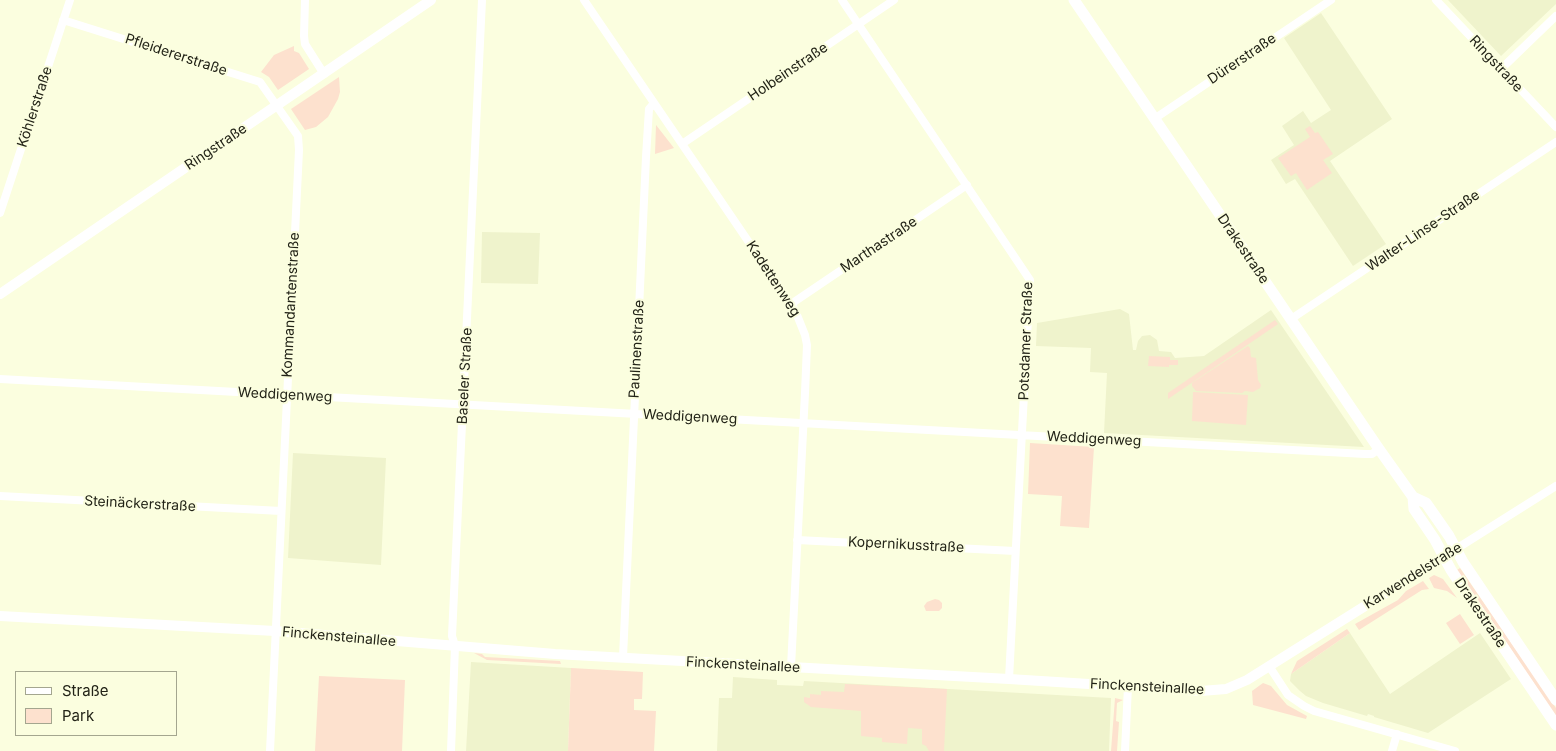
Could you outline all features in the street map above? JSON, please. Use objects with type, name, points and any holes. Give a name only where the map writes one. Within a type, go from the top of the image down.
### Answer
[{"type":"main road","name":"Drakestraße","points":[[1074,0],[1379,449],[1413,497],[1426,503],[1556,700]]},
{"type":"main road","name":"Drakestraße","points":[[1413,497],[1414,509],[1444,557],[1556,725]]},
{"type":"street","name":"Köhlerstraße","points":[[0,214],[70,0]]},
{"type":"street","points":[[305,0],[305,44],[324,74]]},
{"type":"street","name":"Ringstraße","points":[[0,294],[431,0]]},
{"type":"street","name":"Baseler Straße","points":[[450,751],[455,646],[452,636],[482,0]]},
{"type":"street","name":"Kadettenweg","points":[[584,0],[791,304],[805,335],[807,345],[791,667]]},
{"type":"street","name":"Potsdamer Straße","points":[[842,0],[1030,280],[1009,679]]},
{"type":"street","name":"Holbeinstraße","points":[[682,144],[894,0]]},
{"type":"street","name":"Dürerstraße","points":[[1154,118],[1331,0]]},
{"type":"street","name":"Ringstraße","points":[[1436,0],[1556,127]]},
{"type":"street","points":[[1500,69],[1556,16]]},
{"type":"street","name":"Pfleidererstraße","points":[[64,20],[260,82],[278,105]]},
{"type":"street","name":"Paulinenstraße","points":[[622,657],[648,119],[649,109],[654,103]]},
{"type":"street","name":"Kommandantenstraße","points":[[270,751],[298,150],[298,136],[278,105]]},
{"type":"street","name":"Walter-Linse-Straße","points":[[1291,319],[1556,142]]},
{"type":"street","name":"Marthastraße","points":[[791,304],[967,185]]},
{"type":"street","name":"Weddigenweg","points":[[0,379],[1365,454],[1372,454],[1379,449]]},
{"type":"street","name":"Karwendelstraße","points":[[1269,666],[1556,486]]},
{"type":"street","name":"Steinäckerstraße","points":[[0,496],[281,511]]},
{"type":"street","name":"Kopernikusstraße","points":[[797,540],[1015,551]]},
{"type":"street","name":"Finckensteinallee","points":[[0,616],[275,631],[455,646],[1201,692],[1226,689],[1247,680],[1269,666]]},
{"type":"street","points":[[1269,666],[1288,695],[1314,711],[1455,751]]},
{"type":"street","points":[[1125,751],[1128,686]]},
{"type":"street","points":[[1392,751],[1397,734]]},
{"type":"shaded area","points":[[1448,0],[1556,0],[1556,4],[1501,56]]},
{"type":"shaded area","points":[[1321,13],[1392,119],[1330,161],[1386,244],[1353,266],[1295,179],[1286,184],[1271,160],[1294,145],[1282,126],[1303,111],[1311,123],[1331,110],[1284,38]]},
{"type":"shaded area","points":[[482,232],[540,233],[538,284],[481,283]]},
{"type":"shaded area","points":[[1120,309],[1129,314],[1133,350],[1136,350],[1138,341],[1142,336],[1150,335],[1157,340],[1159,351],[1171,352],[1175,358],[1204,356],[1271,310],[1364,447],[1104,433],[1107,373],[1090,372],[1091,348],[1036,346],[1037,323]]},
{"type":"shaded area","points":[[293,453],[386,458],[381,565],[288,558]]},
{"type":"shaded area","points":[[1350,633],[1390,694],[1480,633],[1511,679],[1428,733],[1368,714],[1367,716],[1323,703],[1306,696],[1290,681],[1291,674]]},
{"type":"shaded area","points":[[471,662],[571,668],[568,751],[466,751]]},
{"type":"shaded area","points":[[733,677],[777,680],[777,685],[803,686],[804,681],[1111,698],[1109,751],[717,751],[719,698],[732,698]]},
{"type":"green space","points":[[294,46],[294,51],[299,53],[309,69],[278,90],[269,77],[261,72],[274,55]]},
{"type":"green space","points":[[339,77],[340,92],[328,117],[316,127],[305,130],[291,109]]},
{"type":"green space","points":[[656,125],[674,148],[655,154]]},
{"type":"green space","points":[[1310,126],[1315,133],[1318,132],[1333,154],[1323,160],[1332,173],[1307,190],[1296,173],[1291,176],[1278,158],[1310,137],[1305,129]]},
{"type":"green space","points":[[1275,320],[1278,324],[1168,399],[1168,393]]},
{"type":"green space","points":[[1248,346],[1251,357],[1256,358],[1260,388],[1253,392],[1245,391],[1242,393],[1196,391],[1192,386],[1192,383]]},
{"type":"green space","points":[[1149,356],[1170,357],[1170,360],[1178,360],[1178,365],[1169,365],[1169,367],[1148,366]]},
{"type":"green space","points":[[1193,392],[1248,395],[1246,425],[1192,421]]},
{"type":"green space","points":[[1030,443],[1094,447],[1089,528],[1060,526],[1062,496],[1028,494]]},
{"type":"green space","points":[[1460,568],[1556,708],[1556,716],[1457,570]]},
{"type":"green space","points":[[1434,575],[1443,579],[1457,598],[1447,591],[1434,588],[1429,578]]},
{"type":"green space","points":[[1423,581],[1429,589],[1422,590],[1359,630],[1355,624],[1398,600],[1406,591]]},
{"type":"green space","points":[[935,599],[942,603],[942,608],[939,611],[926,611],[924,606],[927,602]]},
{"type":"green space","points":[[1460,614],[1474,635],[1460,644],[1446,623]]},
{"type":"green space","points":[[1347,629],[1350,633],[1291,674],[1297,661]]},
{"type":"green space","points":[[474,653],[482,654],[485,657],[560,661],[561,664],[487,660]]},
{"type":"green space","points":[[571,668],[643,672],[642,699],[634,699],[634,710],[656,711],[654,751],[568,751]]},
{"type":"green space","points":[[319,676],[405,680],[402,751],[315,751]]},
{"type":"green space","points":[[1263,683],[1271,686],[1287,705],[1307,716],[1306,719],[1253,705],[1252,691]]},
{"type":"green space","points":[[845,684],[947,689],[944,751],[929,751],[922,744],[922,729],[908,728],[907,744],[882,742],[882,738],[861,736],[861,711],[811,707],[804,702],[804,697],[810,698],[810,694],[821,695],[821,691],[844,692]]},
{"type":"green space","points":[[1115,698],[1123,700],[1117,703],[1116,721],[1119,722],[1117,751],[1111,751]]}]
